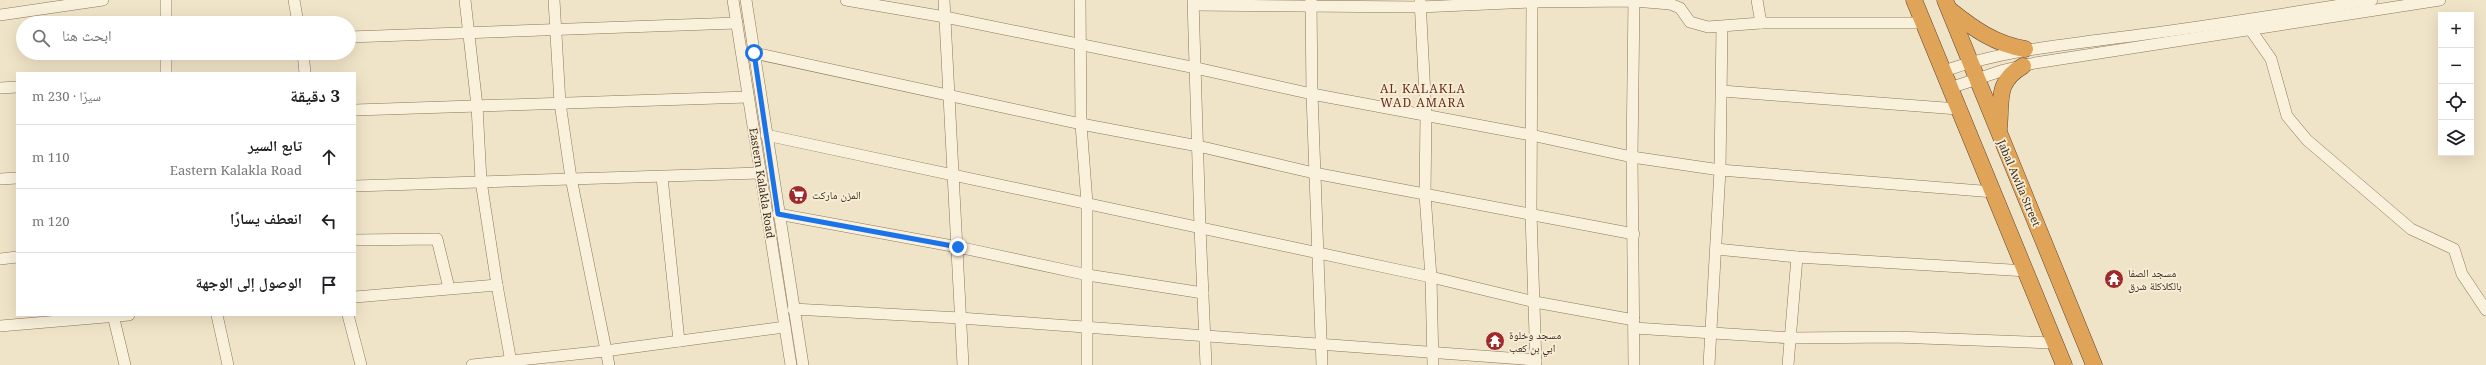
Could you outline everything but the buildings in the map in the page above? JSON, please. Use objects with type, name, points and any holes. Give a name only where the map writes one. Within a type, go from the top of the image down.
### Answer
[{"type":"highway","points":[[1914,0],[2064,365]]},
{"type":"highway","points":[[1947,5],[1976,31],[2008,46],[2025,49]]},
{"type":"highway","name":"Jabal Awlia Street","points":[[1947,5],[2094,365]]},
{"type":"highway","points":[[1998,132],[2003,84],[2008,76],[2023,66]]},
{"type":"street","points":[[0,15],[103,0]]},
{"type":"street","points":[[166,0],[166,16]]},
{"type":"street","points":[[294,0],[297,16]]},
{"type":"street","points":[[465,0],[477,106],[481,181],[497,285],[512,362]]},
{"type":"street","points":[[554,0],[557,28],[560,103],[571,178],[609,365]]},
{"type":"street","name":"Eastern Kalakla Road","points":[[733,0],[791,365]]},
{"type":"street","name":"Eastern Kalakla Road","points":[[746,0],[778,214],[803,365]]},
{"type":"street","points":[[846,0],[945,17],[1081,46],[1196,68],[1312,94],[1531,135],[1632,157],[1720,170],[1994,192]]},
{"type":"street","points":[[944,0],[963,365]]},
{"type":"street","points":[[1080,0],[1081,124],[1087,203],[1087,365]]},
{"type":"street","points":[[1206,365],[1206,335],[1200,227],[1194,2],[1420,3],[1634,0],[1670,4],[1680,8],[1690,22],[1722,27],[1761,23],[1924,23]]},
{"type":"street","points":[[1634,0],[1632,157],[1634,234],[1634,365]]},
{"type":"street","points":[[1757,0],[1761,23]]},
{"type":"street","points":[[1950,88],[1978,78],[2023,66],[2140,40],[2372,0]]},
{"type":"street","points":[[1944,71],[1970,62],[2025,49],[2140,40],[2250,29],[2440,0]]},
{"type":"street","points":[[793,310],[960,318],[1321,343],[1433,351],[1536,362],[1531,214],[1532,1]]},
{"type":"street","points":[[1311,3],[1314,173],[1322,365]]},
{"type":"street","points":[[1420,3],[1426,115],[1425,195],[1431,276],[1433,365]]},
{"type":"street","points":[[356,36],[737,23]]},
{"type":"street","points":[[1709,365],[1720,170],[1722,27]]},
{"type":"street","points":[[2250,29],[2271,59],[2286,116],[2306,140],[2411,229],[2454,249],[2462,274],[2486,310]]},
{"type":"street","points":[[754,53],[1081,124],[1198,146],[1314,173],[1634,234]]},
{"type":"street","points":[[163,72],[165,60]]},
{"type":"street","points":[[304,60],[305,72]]},
{"type":"street","points":[[0,88],[16,87]]},
{"type":"street","points":[[1722,91],[1958,110]]},
{"type":"street","points":[[356,110],[748,97]]},
{"type":"street","points":[[766,135],[953,173],[1318,253],[1431,276],[1535,302],[1634,324],[1711,333],[1792,338],[1895,337],[2055,343]]},
{"type":"street","points":[[356,186],[760,173]]},
{"type":"street","points":[[662,177],[679,341]]},
{"type":"street","points":[[0,180],[16,178]]},
{"type":"street","points":[[778,214],[958,247],[1088,275],[1203,292]]},
{"type":"street","points":[[356,240],[437,239],[449,288]]},
{"type":"street","points":[[1716,249],[1797,257],[2026,271]]},
{"type":"street","points":[[1788,365],[1792,338],[1797,257]]},
{"type":"street","points":[[0,259],[16,258]]},
{"type":"street","points":[[356,297],[497,285]]},
{"type":"street","points":[[0,326],[113,316],[125,365]]},
{"type":"street","points":[[217,316],[228,365]]},
{"type":"street","points":[[348,316],[361,365]]},
{"type":"street","points":[[472,365],[512,362],[605,351],[785,327]]},
{"type":"place","name":"المزن ماركت","points":[[798,195]]},
{"type":"place","name":"مسجد الصفا بالكلاكلة شرق","points":[[2114,279]]},
{"type":"place","name":"مسجد وخلوة ابي بن كعب","points":[[1495,341]]},
{"type":"district","name":"AL KALAKLA WAD AMARA","points":[[1423,96]]},
{"type":"route","points":[[754,53],[778,214],[958,247]]}]
